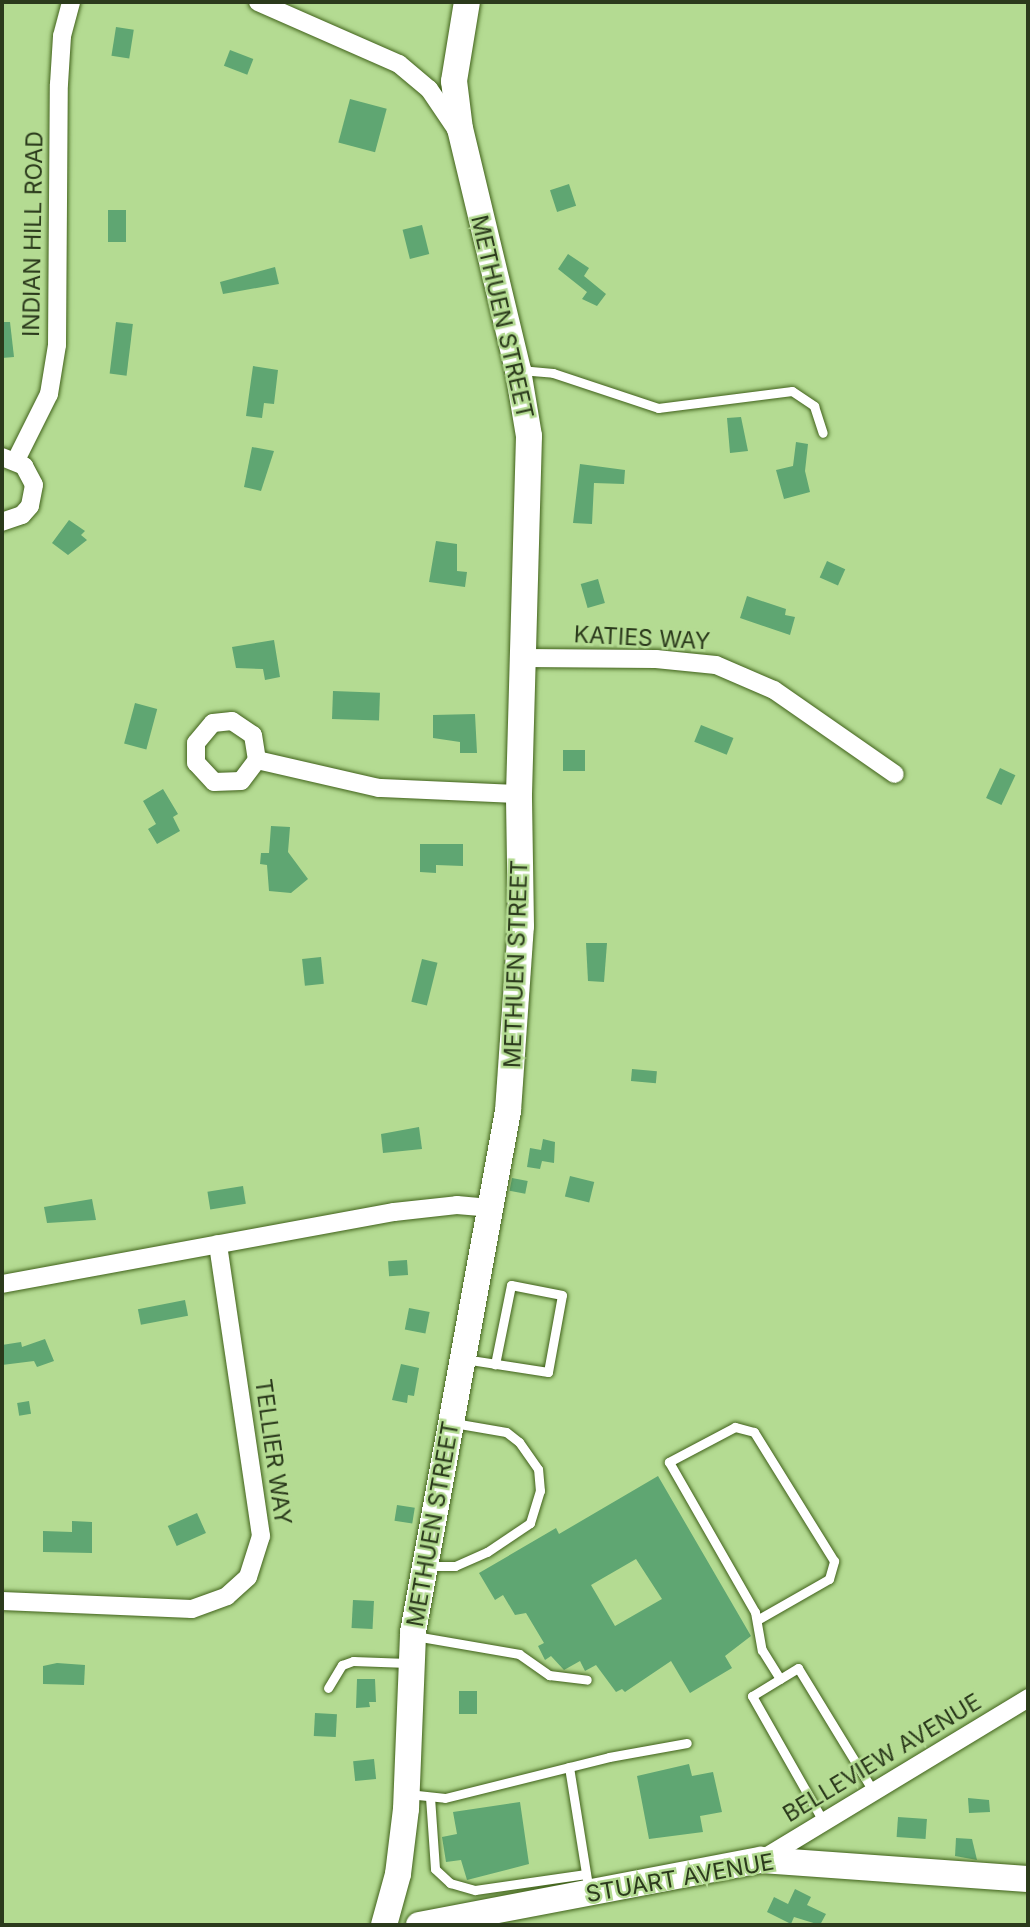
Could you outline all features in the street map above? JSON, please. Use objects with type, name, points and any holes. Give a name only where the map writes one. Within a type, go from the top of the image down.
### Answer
[{"type":"street","name":"INDIAN HILL ROAD","points":[[2,522],[22,515],[34,496],[31,474],[9,459],[49,394],[57,345],[58,83],[71,2]]},
{"type":"street","points":[[258,2],[398,64],[436,98],[463,148]]},
{"type":"street","name":"METHUEN STREET","points":[[384,1925],[418,1795],[410,1664],[413,1636],[515,1057],[521,926],[519,794],[529,436],[518,370],[463,148],[454,81],[467,2]]},
{"type":"street","name":"KATIES WAY","points":[[524,658],[656,659],[716,665],[775,690],[895,774]]},
{"type":"street","points":[[257,760],[379,788],[519,794]]},
{"type":"street","points":[[2,1284],[424,1207],[490,1208]]},
{"type":"street","name":"TELLIER WAY","points":[[2,1601],[192,1609],[227,1597],[248,1577],[261,1536],[218,1244]]},
{"type":"street","name":"BELLEVIEW AVENUE","points":[[761,1860],[1028,1698]]},
{"type":"street","name":"STUART AVENUE","points":[[419,1925],[587,1884],[761,1860],[1028,1880]]},
{"type":"lane","points":[[518,370],[553,373],[658,408],[792,391],[814,406],[822,433]]},
{"type":"lane","points":[[463,1358],[495,1364],[548,1372],[562,1295],[511,1284],[495,1364]]},
{"type":"lane","points":[[425,1566],[455,1566],[487,1552],[530,1523],[540,1491],[538,1469],[513,1437],[451,1422]]},
{"type":"lane","points":[[757,1620],[830,1579],[834,1561],[754,1432],[735,1427],[669,1461],[757,1620],[762,1650],[780,1679]]},
{"type":"lane","points":[[413,1636],[519,1654],[549,1675],[587,1680]]},
{"type":"lane","points":[[328,1688],[342,1665],[354,1661],[410,1664]]},
{"type":"lane","points":[[824,1822],[752,1696],[798,1668],[873,1791]]},
{"type":"lane","points":[[569,1768],[587,1884],[475,1890],[450,1883],[435,1869],[418,1795],[445,1798],[569,1768],[687,1744]]},
{"type":"building","points":[[116,27],[134,30],[129,58],[111,56]]},
{"type":"building","points":[[230,50],[253,59],[247,75],[224,66]]},
{"type":"building","points":[[350,99],[387,109],[375,152],[338,142]]},
{"type":"building","points":[[569,184],[576,206],[557,212],[550,190]]},
{"type":"building","points":[[108,210],[126,210],[126,242],[108,242]]},
{"type":"building","points":[[422,225],[429,254],[410,259],[403,230]]},
{"type":"building","points":[[568,254],[589,268],[584,276],[606,294],[597,306],[582,299],[587,292],[558,269]]},
{"type":"building","points":[[275,267],[279,284],[223,294],[220,282]]},
{"type":"building","points":[[2,322],[10,322],[14,357],[2,358]]},
{"type":"building","points":[[116,322],[133,324],[127,376],[110,374]]},
{"type":"building","points":[[253,366],[278,370],[274,404],[264,403],[262,418],[246,416]]},
{"type":"building","points":[[741,417],[748,451],[730,453],[727,418]]},
{"type":"building","points":[[796,442],[808,444],[805,471],[810,492],[784,499],[776,470],[793,466]]},
{"type":"building","points":[[252,447],[274,451],[261,491],[244,487]]},
{"type":"building","points":[[580,464],[625,470],[624,484],[594,483],[592,524],[573,523]]},
{"type":"building","points":[[69,520],[85,531],[81,535],[87,540],[68,555],[52,543]]},
{"type":"building","points":[[436,541],[457,544],[457,571],[467,572],[465,587],[429,582]]},
{"type":"building","points":[[827,561],[845,569],[838,586],[820,577]]},
{"type":"building","points":[[598,579],[605,603],[588,608],[581,584]]},
{"type":"building","points":[[747,596],[786,609],[785,615],[795,617],[790,635],[740,618]]},
{"type":"building","points":[[274,640],[280,677],[265,680],[263,669],[236,668],[232,647]]},
{"type":"building","points":[[333,691],[380,693],[379,721],[332,719]]},
{"type":"building","points":[[135,703],[157,709],[146,750],[124,744]]},
{"type":"building","points":[[475,714],[477,753],[460,753],[460,742],[433,738],[433,715]]},
{"type":"building","points":[[701,725],[733,738],[727,755],[694,742]]},
{"type":"building","points":[[563,750],[585,750],[585,771],[563,771]]},
{"type":"building","points":[[1000,768],[1015,775],[1001,805],[986,798]]},
{"type":"building","points":[[163,789],[178,814],[173,817],[180,831],[157,844],[148,829],[156,824],[143,801]]},
{"type":"building","points":[[271,826],[290,827],[288,852],[308,879],[291,893],[269,891],[267,865],[260,864],[261,853],[269,853]]},
{"type":"building","points":[[420,844],[463,844],[463,866],[436,865],[436,873],[420,872]]},
{"type":"building","points":[[586,943],[607,943],[604,982],[588,981]]},
{"type":"building","points":[[321,957],[324,984],[305,986],[302,959]]},
{"type":"building","points":[[422,959],[438,963],[427,1006],[411,1002]]},
{"type":"building","points":[[632,1069],[657,1071],[656,1083],[631,1081]]},
{"type":"building","points":[[419,1127],[422,1149],[383,1153],[381,1134]]},
{"type":"building","points":[[543,1139],[555,1142],[554,1163],[542,1161],[540,1169],[527,1167],[530,1148],[541,1150]]},
{"type":"building","points":[[570,1176],[594,1182],[589,1202],[565,1196]]},
{"type":"building","points":[[512,1178],[528,1181],[525,1194],[510,1191]]},
{"type":"building","points":[[243,1186],[246,1204],[210,1209],[207,1192]]},
{"type":"building","points":[[92,1199],[96,1220],[47,1223],[44,1207]]},
{"type":"building","points":[[407,1260],[408,1275],[389,1276],[388,1261]]},
{"type":"building","points":[[185,1300],[188,1316],[141,1325],[138,1309]]},
{"type":"building","points":[[409,1308],[430,1312],[425,1334],[405,1330]]},
{"type":"building","points":[[45,1339],[54,1361],[37,1367],[34,1361],[2,1365],[2,1345],[21,1342],[22,1347]]},
{"type":"building","points":[[401,1364],[419,1368],[414,1396],[408,1395],[407,1403],[392,1400]]},
{"type":"building","points":[[29,1401],[31,1414],[19,1416],[17,1403]]},
{"type":"building","points":[[658,1476],[751,1636],[725,1656],[732,1668],[690,1693],[671,1661],[625,1692],[622,1689],[616,1692],[596,1665],[585,1671],[580,1661],[564,1670],[551,1656],[545,1660],[538,1646],[544,1643],[526,1613],[515,1615],[503,1595],[495,1600],[479,1573],[556,1528],[559,1534]],"holes":[[[636,1559],[662,1599],[615,1626],[591,1585]]]},
{"type":"building","points":[[397,1505],[415,1508],[412,1524],[394,1521]]},
{"type":"building","points":[[197,1513],[206,1533],[177,1546],[168,1526]]},
{"type":"building","points":[[72,1521],[92,1522],[92,1553],[43,1552],[43,1531],[72,1532]]},
{"type":"building","points":[[353,1600],[374,1601],[373,1629],[352,1628]]},
{"type":"building","points":[[57,1663],[85,1665],[84,1685],[43,1684],[43,1666]]},
{"type":"building","points":[[357,1679],[375,1679],[376,1702],[369,1702],[370,1707],[356,1708]]},
{"type":"building","points":[[459,1691],[477,1691],[477,1714],[459,1714]]},
{"type":"building","points":[[315,1713],[337,1714],[336,1737],[314,1736]]},
{"type":"building","points":[[374,1759],[376,1779],[355,1781],[353,1761]]},
{"type":"building","points":[[689,1764],[692,1776],[713,1772],[722,1812],[700,1816],[703,1832],[649,1839],[637,1776]]},
{"type":"building","points":[[968,1798],[989,1800],[990,1812],[969,1813]]},
{"type":"building","points":[[520,1802],[529,1864],[467,1880],[461,1860],[446,1862],[442,1837],[457,1834],[453,1812]]},
{"type":"building","points":[[898,1817],[927,1819],[926,1839],[897,1837]]},
{"type":"building","points":[[956,1838],[972,1839],[977,1860],[955,1856]]},
{"type":"building","points":[[795,1889],[811,1897],[807,1905],[826,1914],[820,1925],[794,1917],[791,1924],[767,1912],[774,1897],[788,1904]]}]
